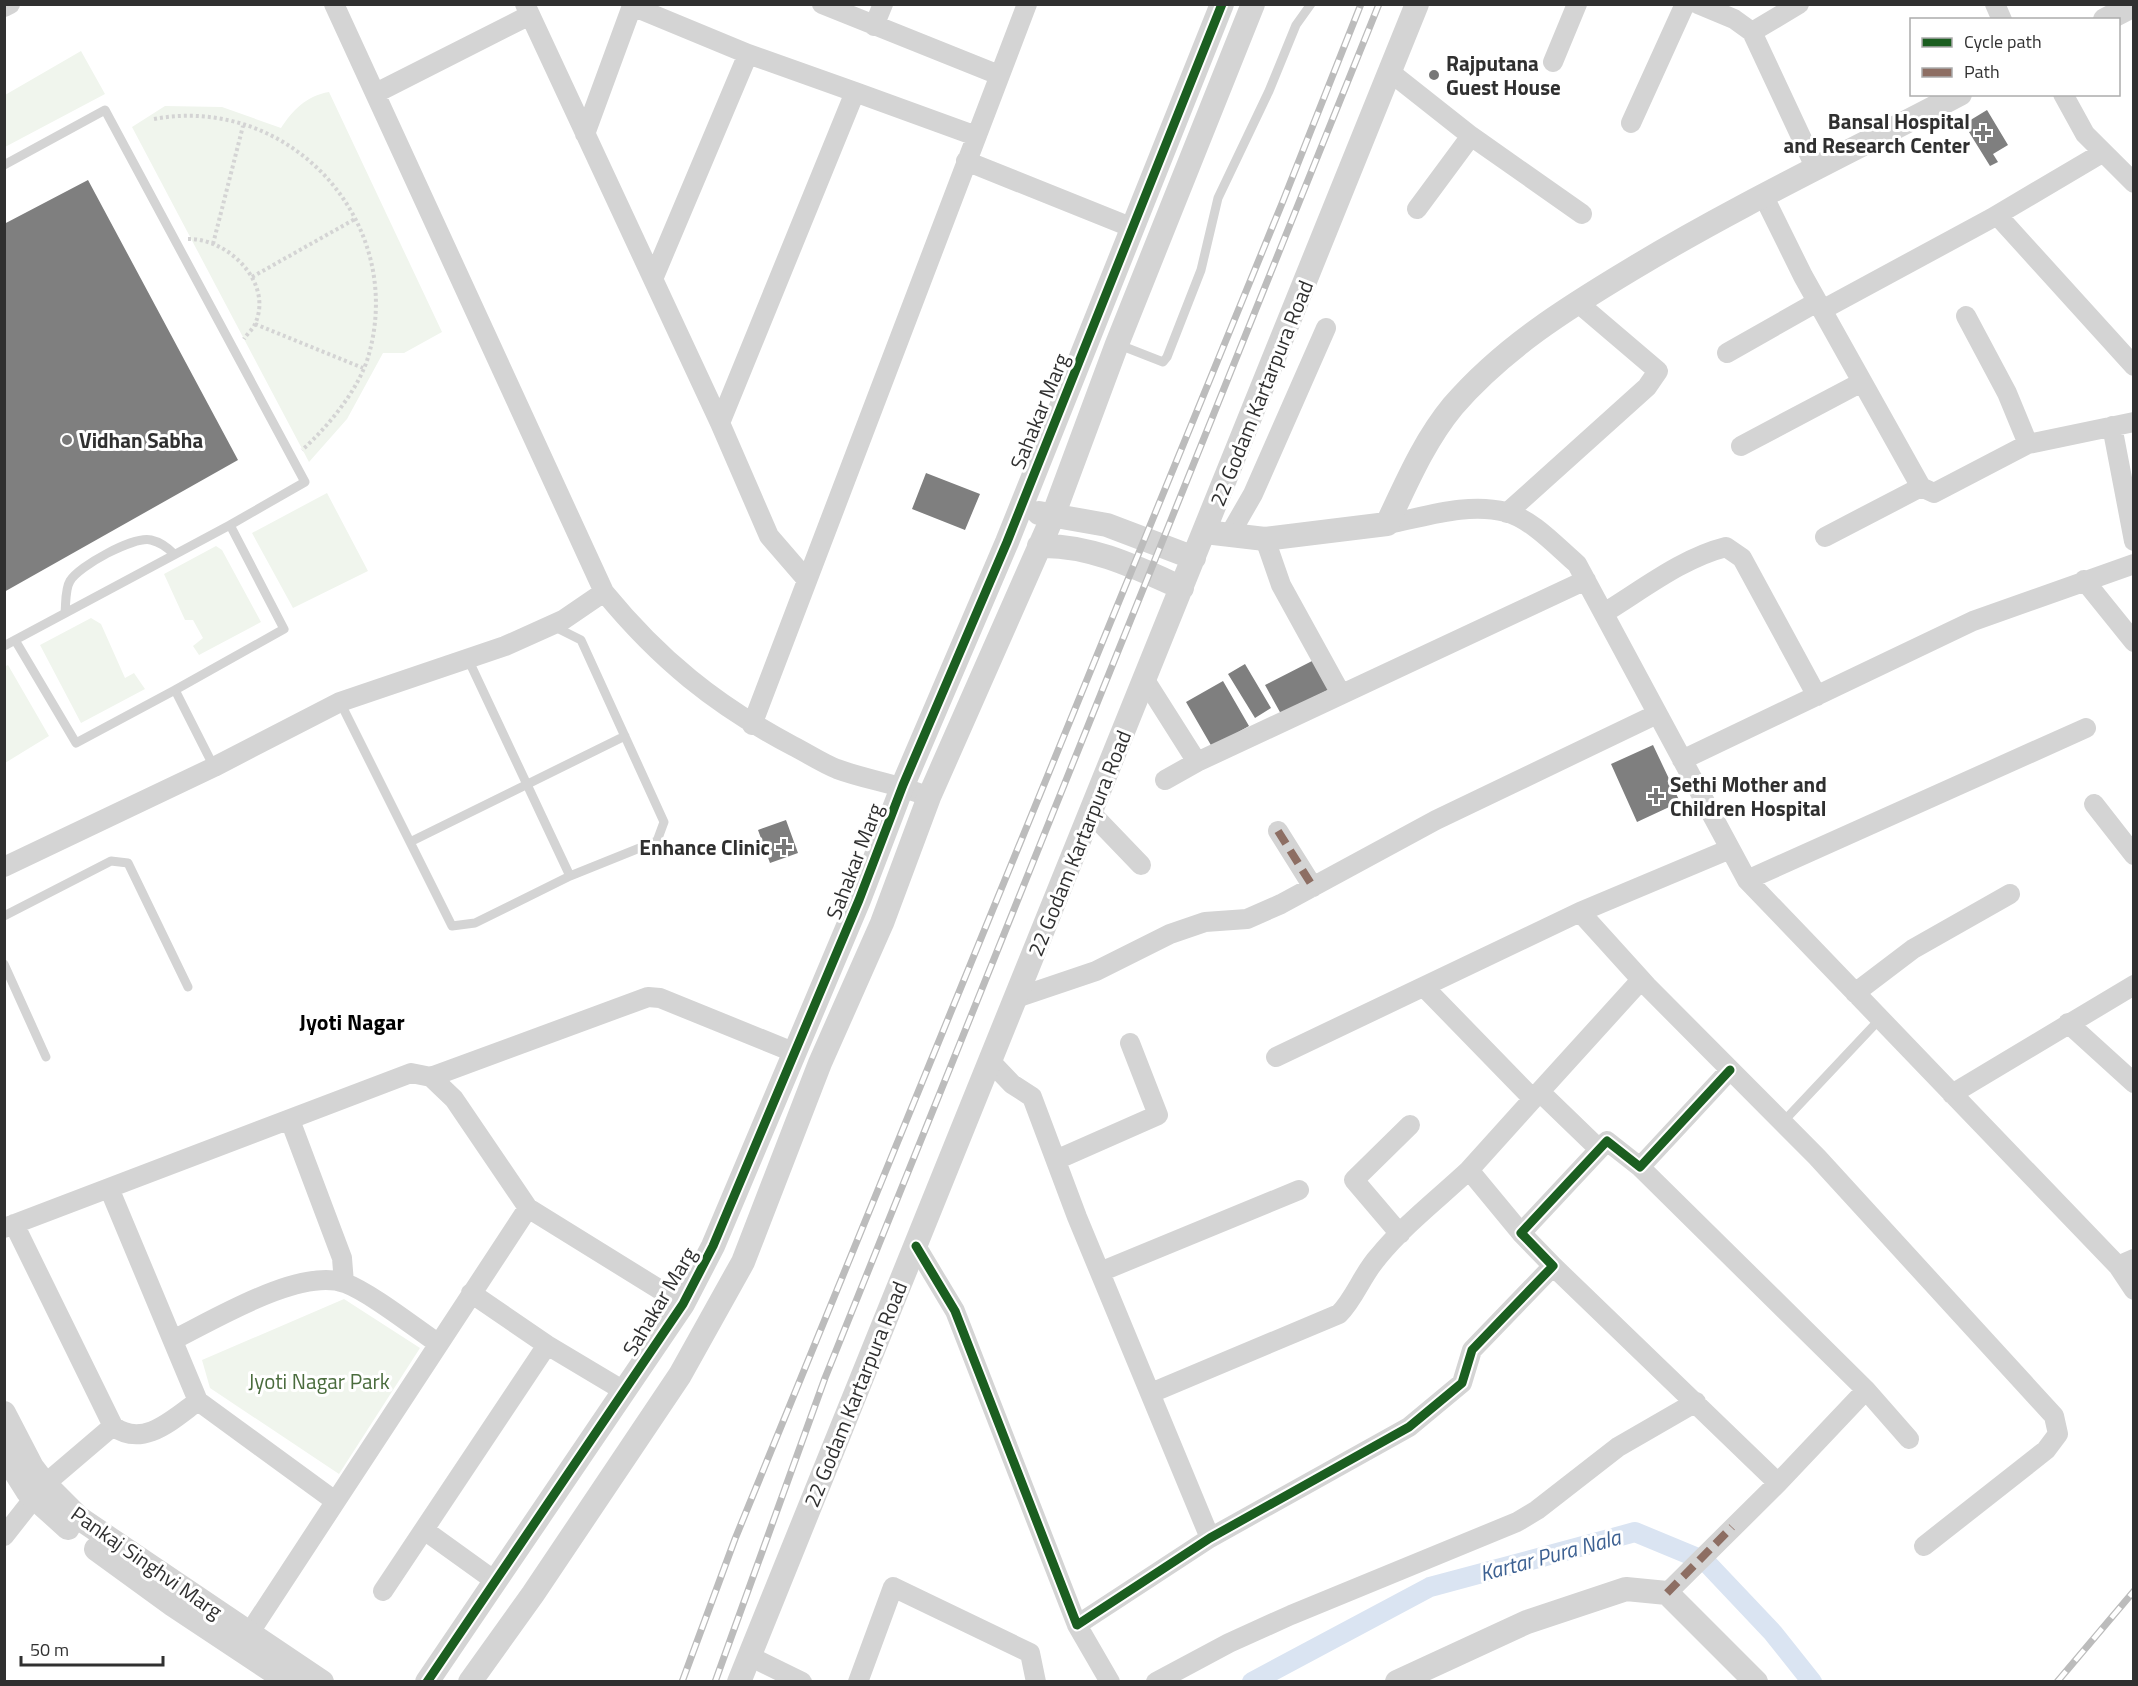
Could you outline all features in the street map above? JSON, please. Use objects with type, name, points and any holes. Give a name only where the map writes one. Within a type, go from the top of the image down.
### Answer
[{"type":"street","points":[[4,7],[10,4]]},
{"type":"street","points":[[334,4],[604,592],[640,636],[697,685],[752,724],[837,769],[903,785],[929,796]]},
{"type":"street","points":[[822,4],[999,75]]},
{"type":"street","points":[[874,26],[883,4]]},
{"type":"street","points":[[752,724],[1027,4]]},
{"type":"street","name":"Sahakar Marg","points":[[427,1682],[683,1304],[713,1246],[859,900],[903,785],[1019,510],[1222,4]]},
{"type":"street","points":[[470,1682],[533,1594],[680,1375],[743,1262],[820,1063],[882,923],[929,796],[1053,516],[1117,344],[1253,4]]},
{"type":"street","name":"22 Godam Kartarpura Road","points":[[739,1682],[1417,4]]},
{"type":"street","points":[[1552,62],[1577,4]]},
{"type":"street","points":[[1631,123],[1685,4]]},
{"type":"street","points":[[1698,4],[1736,12],[1752,32],[1816,169]]},
{"type":"street","points":[[1752,32],[1799,4]]},
{"type":"street","points":[[1995,4],[2001,18]]},
{"type":"street","points":[[2108,18],[2133,4]]},
{"type":"street","points":[[585,134],[632,5],[748,54],[976,136]]},
{"type":"street","points":[[376,93],[527,10],[720,423],[769,536],[807,580]]},
{"type":"street","points":[[653,279],[748,54]]},
{"type":"street","points":[[1390,72],[1471,135],[1582,214]]},
{"type":"street","points":[[720,423],[855,93]]},
{"type":"street","points":[[1387,524],[1420,455],[1452,407],[1503,355],[1577,302],[1703,226],[1956,96]]},
{"type":"street","points":[[2064,96],[2085,134],[2133,183]]},
{"type":"street","points":[[1418,209],[1471,135]]},
{"type":"street","points":[[1727,353],[1997,215],[2102,153]]},
{"type":"street","points":[[966,161],[1133,228]]},
{"type":"street","points":[[1763,195],[1820,306],[1921,488],[1934,493],[2028,444],[2133,422]]},
{"type":"street","points":[[1997,215],[2133,366]]},
{"type":"street","points":[[1507,513],[1647,387],[1658,371],[1577,302]]},
{"type":"street","points":[[1966,316],[2007,393],[2028,444]]},
{"type":"street","points":[[1230,534],[1253,494],[1326,328]]},
{"type":"street","points":[[1741,446],[1862,382]]},
{"type":"street","points":[[2112,426],[2133,540]]},
{"type":"street","points":[[1825,537],[1921,488]]},
{"type":"street","points":[[1205,532],[1265,539],[1387,524],[1471,508],[1507,513],[1536,529],[1576,564],[1586,580],[1747,880],[1952,1094],[2126,1263],[2133,1290]]},
{"type":"street","points":[[1019,510],[1107,525],[1194,558]]},
{"type":"street","points":[[1265,539],[1281,585],[1341,694]]},
{"type":"street","points":[[1040,546],[1063,545],[1082,550],[1182,588]]},
{"type":"street","points":[[1604,613],[1690,561],[1726,547],[1742,558],[1817,696]]},
{"type":"street","points":[[1682,760],[1973,621],[2133,564]]},
{"type":"street","points":[[1165,780],[1197,762],[1586,580]]},
{"type":"street","points":[[2084,580],[2133,642]]},
{"type":"street","points":[[4,867],[214,767],[340,702],[468,659],[555,624],[604,592]]},
{"type":"street","points":[[1145,680],[1197,762]]},
{"type":"street","points":[[1016,998],[1096,971],[1170,934],[1205,922],[1247,919],[1313,887],[1436,820],[1657,714]]},
{"type":"street","points":[[1747,880],[2086,728]]},
{"type":"street","points":[[2094,804],[2133,855]]},
{"type":"street","points":[[1091,813],[1142,865]]},
{"type":"street","points":[[1278,831],[1313,887]]},
{"type":"street","points":[[1276,1057],[1580,912],[1730,849]]},
{"type":"street","points":[[1855,993],[1912,949],[2010,894]]},
{"type":"street","points":[[1580,912],[1641,980],[1782,1123],[2054,1416],[2058,1434],[2046,1450],[1924,1546]]},
{"type":"street","points":[[1151,1393],[1339,1314],[1350,1303],[1355,1289],[1377,1257],[1469,1170],[1641,980]]},
{"type":"street","points":[[1952,1094],[2133,985]]},
{"type":"street","points":[[1424,987],[1536,1096],[1599,1149]]},
{"type":"street","points":[[198,1401],[154,1432],[137,1436],[122,1434],[113,1426],[9,1226],[411,1073],[431,1077],[648,997],[660,998],[793,1052]]},
{"type":"street","points":[[2067,1023],[2133,1083]]},
{"type":"street","points":[[1056,1160],[1158,1115],[1130,1043]]},
{"type":"street","points":[[990,1061],[1012,1084],[1032,1096],[1100,1272],[1210,1538]]},
{"type":"street","points":[[1640,1167],[1730,1070]]},
{"type":"street","points":[[431,1077],[454,1100],[528,1209],[683,1304]]},
{"type":"street","points":[[290,1119],[342,1258],[344,1283]]},
{"type":"street","points":[[1400,1234],[1354,1180],[1410,1125]]},
{"type":"street","points":[[1521,1233],[1607,1141],[1640,1167],[1866,1390],[1910,1439]]},
{"type":"street","points":[[1469,1170],[1521,1233],[1553,1266],[1778,1483]]},
{"type":"street","points":[[109,1188],[198,1401],[335,1501]]},
{"type":"street","points":[[1100,1272],[1299,1190]]},
{"type":"street","points":[[246,1642],[335,1501],[528,1209]]},
{"type":"street","points":[[916,1246],[955,1311],[1077,1625],[1110,1682]]},
{"type":"street","points":[[1077,1625],[1210,1538],[1409,1426],[1462,1383],[1472,1350],[1553,1266]]},
{"type":"street","points":[[173,1340],[284,1287],[311,1280],[344,1283],[439,1344]]},
{"type":"street","points":[[471,1293],[547,1345],[624,1391]]},
{"type":"street","points":[[383,1592],[547,1345]]},
{"type":"street","points":[[1396,1682],[1527,1622],[1626,1589],[1671,1588],[1778,1483],[1866,1390]]},
{"type":"street","points":[[1156,1682],[1229,1643],[1291,1615],[1517,1522],[1618,1447],[1696,1402]]},
{"type":"street","name":"Pankaj Singhvi Marg","points":[[4,1413],[32,1467],[39,1491]]},
{"type":"street","points":[[4,1536],[39,1491],[113,1426]]},
{"type":"street","name":"Pankaj Singhvi Marg","points":[[4,1454],[15,1473],[201,1603],[289,1682]]},
{"type":"street","points":[[424,1530],[495,1581]]},
{"type":"street","points":[[858,1682],[893,1587],[1030,1653],[1036,1682]]},
{"type":"street","points":[[1671,1588],[1756,1682]]},
{"type":"street","name":"Pankaj Singhvi Marg","points":[[246,1642],[322,1682]]},
{"type":"street","points":[[749,1656],[802,1682]]},
{"type":"lane","points":[[1117,344],[1163,362],[1167,357],[1201,270],[1220,192],[1265,100],[1296,25],[1311,4]]},
{"type":"lane","points":[[4,165],[105,110],[306,482],[4,646]]},
{"type":"lane","points":[[15,640],[76,743],[284,629],[230,525]]},
{"type":"lane","points":[[65,613],[68,583],[77,572],[129,542],[150,540],[166,547],[174,554]]},
{"type":"lane","points":[[340,702],[452,926],[475,923],[570,876],[657,841],[664,822],[581,640],[559,629],[555,624]]},
{"type":"lane","points":[[468,659],[570,876]]},
{"type":"lane","points":[[175,690],[214,767]]},
{"type":"lane","points":[[410,842],[625,736]]},
{"type":"lane","points":[[4,916],[111,861],[128,863],[188,987]]},
{"type":"lane","points":[[4,964],[46,1057]]},
{"type":"lane","points":[[1782,1123],[1880,1019]]},
{"type":"path","points":[[154,118],[181,114],[224,119],[276,137],[312,161],[346,198],[367,243],[376,290],[376,319],[369,356],[338,412],[320,435],[293,459]]},
{"type":"path","points":[[213,244],[243,126]]},
{"type":"path","points":[[252,277],[355,219]]},
{"type":"path","points":[[186,239],[200,239],[213,244],[236,258],[252,277],[260,304],[255,324],[242,342]]},
{"type":"path","points":[[255,324],[363,368]]},
{"type":"green space","points":[[81,51],[105,94],[5,147],[5,95]]},
{"type":"green space","points":[[329,92],[442,332],[404,353],[383,353],[347,419],[309,462],[132,127],[165,106],[222,107],[281,128],[290,115],[307,100]]},
{"type":"green space","points":[[327,493],[368,571],[293,608],[252,533]]},
{"type":"green space","points":[[216,546],[222,550],[261,622],[199,655],[193,646],[203,638],[193,620],[185,620],[164,574]]},
{"type":"green space","points":[[91,618],[101,624],[125,678],[134,673],[145,689],[81,723],[40,645]]},
{"type":"green space","points":[[8,665],[49,736],[5,763],[4,667]]},
{"type":"green space","name":"Jyoti Nagar Park","points":[[344,1299],[420,1348],[339,1474],[210,1388],[202,1360]]},
{"type":"building","points":[[1987,110],[2008,145],[1993,154],[1998,162],[1990,166],[1964,124]]},
{"type":"building","points":[[88,180],[238,460],[4,592],[4,224]]},
{"type":"building","points":[[926,473],[980,494],[965,530],[912,509]]},
{"type":"building","points":[[1314,660],[1330,689],[1281,714],[1265,685]]},
{"type":"building","points":[[1245,664],[1271,708],[1255,718],[1228,674]]},
{"type":"building","points":[[1223,681],[1249,726],[1212,747],[1186,702]]},
{"type":"building","points":[[1653,745],[1680,802],[1637,822],[1611,764]]},
{"type":"building","points":[[786,820],[798,853],[770,863],[758,830]]},
{"type":"waterway","name":"Kartar Pura Nala","points":[[1252,1682],[1430,1587],[1635,1532],[1705,1561],[1773,1633],[1812,1682]]},
{"type":"railway","points":[[682,1682],[735,1539],[1283,201],[1361,4]]},
{"type":"railway","points":[[715,1682],[825,1378],[1379,4]]},
{"type":"railway","points":[[2057,1682],[2134,1591]]},
{"type":"marked path","points":[[1278,831],[1313,887]]},
{"type":"marked path","points":[[1667,1593],[1732,1527]]},
{"type":"cycle path","points":[[427,1682],[683,1304],[713,1246],[859,900],[903,785],[1007,542],[1222,4]]},
{"type":"cycle path","points":[[916,1246],[955,1311],[1077,1625],[1210,1538],[1409,1427],[1462,1383],[1472,1350],[1553,1266],[1521,1233],[1607,1141],[1640,1167],[1730,1070]]},
{"type":"place","name":"Rajputana Guest House","points":[[1434,75]]},
{"type":"place","name":"Bansal Hospital and Research Center","points":[[1983,133]]},
{"type":"place","name":"Vidhan Sabha","points":[[67,440]]},
{"type":"place","name":"Sethi Mother and Children Hospital","points":[[1656,796]]},
{"type":"place","name":"Enhance Clinic","points":[[784,847]]},
{"type":"district","name":"Jyoti Nagar","points":[[352,1022]]}]
